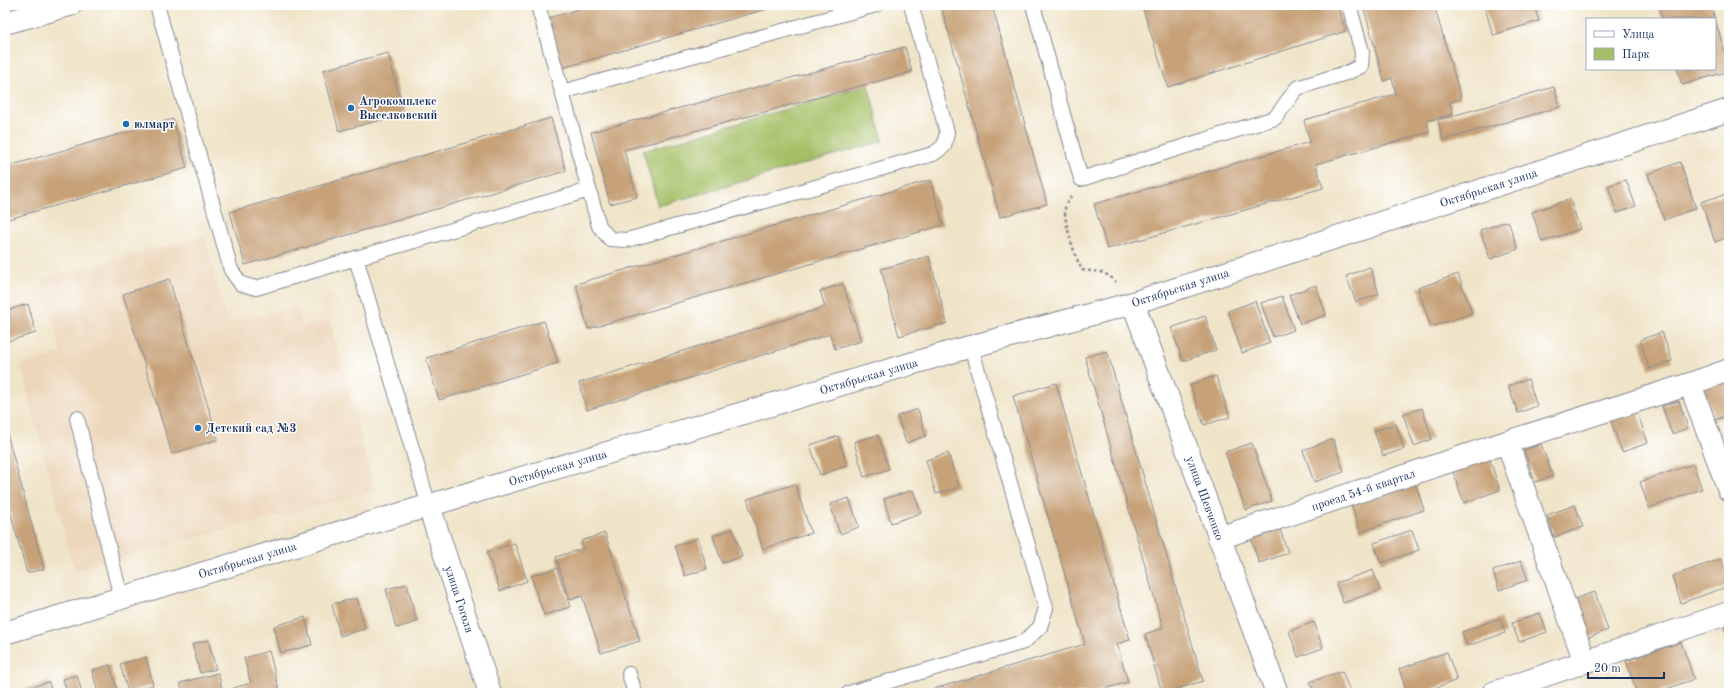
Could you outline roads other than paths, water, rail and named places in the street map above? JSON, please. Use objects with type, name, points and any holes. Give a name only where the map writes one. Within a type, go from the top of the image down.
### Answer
[{"type":"street","points":[[5,23],[70,5]]},
{"type":"street","name":"Октябрьская улица","points":[[5,633],[429,506],[971,347],[1133,303],[1729,110]]},
{"type":"street","name":"улица Шевченко","points":[[1133,303],[1277,693]]},
{"type":"street","name":"проезд 54-й квартал","points":[[1219,538],[1729,370]]},
{"type":"street","points":[[1690,384],[1729,490]]},
{"type":"street","points":[[1507,442],[1585,662]]},
{"type":"street","name":"улица Гоголя","points":[[429,506],[490,693]]},
{"type":"street","points":[[1493,693],[1729,613]]},
{"type":"lane","points":[[157,5],[231,270],[241,284],[256,288],[589,190]]},
{"type":"lane","points":[[538,5],[599,226],[610,238],[627,240],[934,154],[944,146],[947,132],[911,5]]},
{"type":"lane","points":[[562,92],[876,5]]},
{"type":"lane","points":[[1033,5],[1081,179],[1275,118],[1297,88],[1349,72],[1361,66],[1362,52],[1349,5]]},
{"type":"lane","points":[[356,258],[429,506]]},
{"type":"lane","points":[[848,693],[1024,642],[1040,627],[1046,608],[971,347]]},
{"type":"lane","points":[[77,418],[121,598]]},
{"type":"lane","points":[[629,674],[635,693]]},
{"type":"place","name":"Агрокомплекс Выселковский","points":[[351,108]]},
{"type":"place","name":"юлмарт","points":[[126,124]]},
{"type":"place","name":"Детский сад №3","points":[[198,428]]}]
